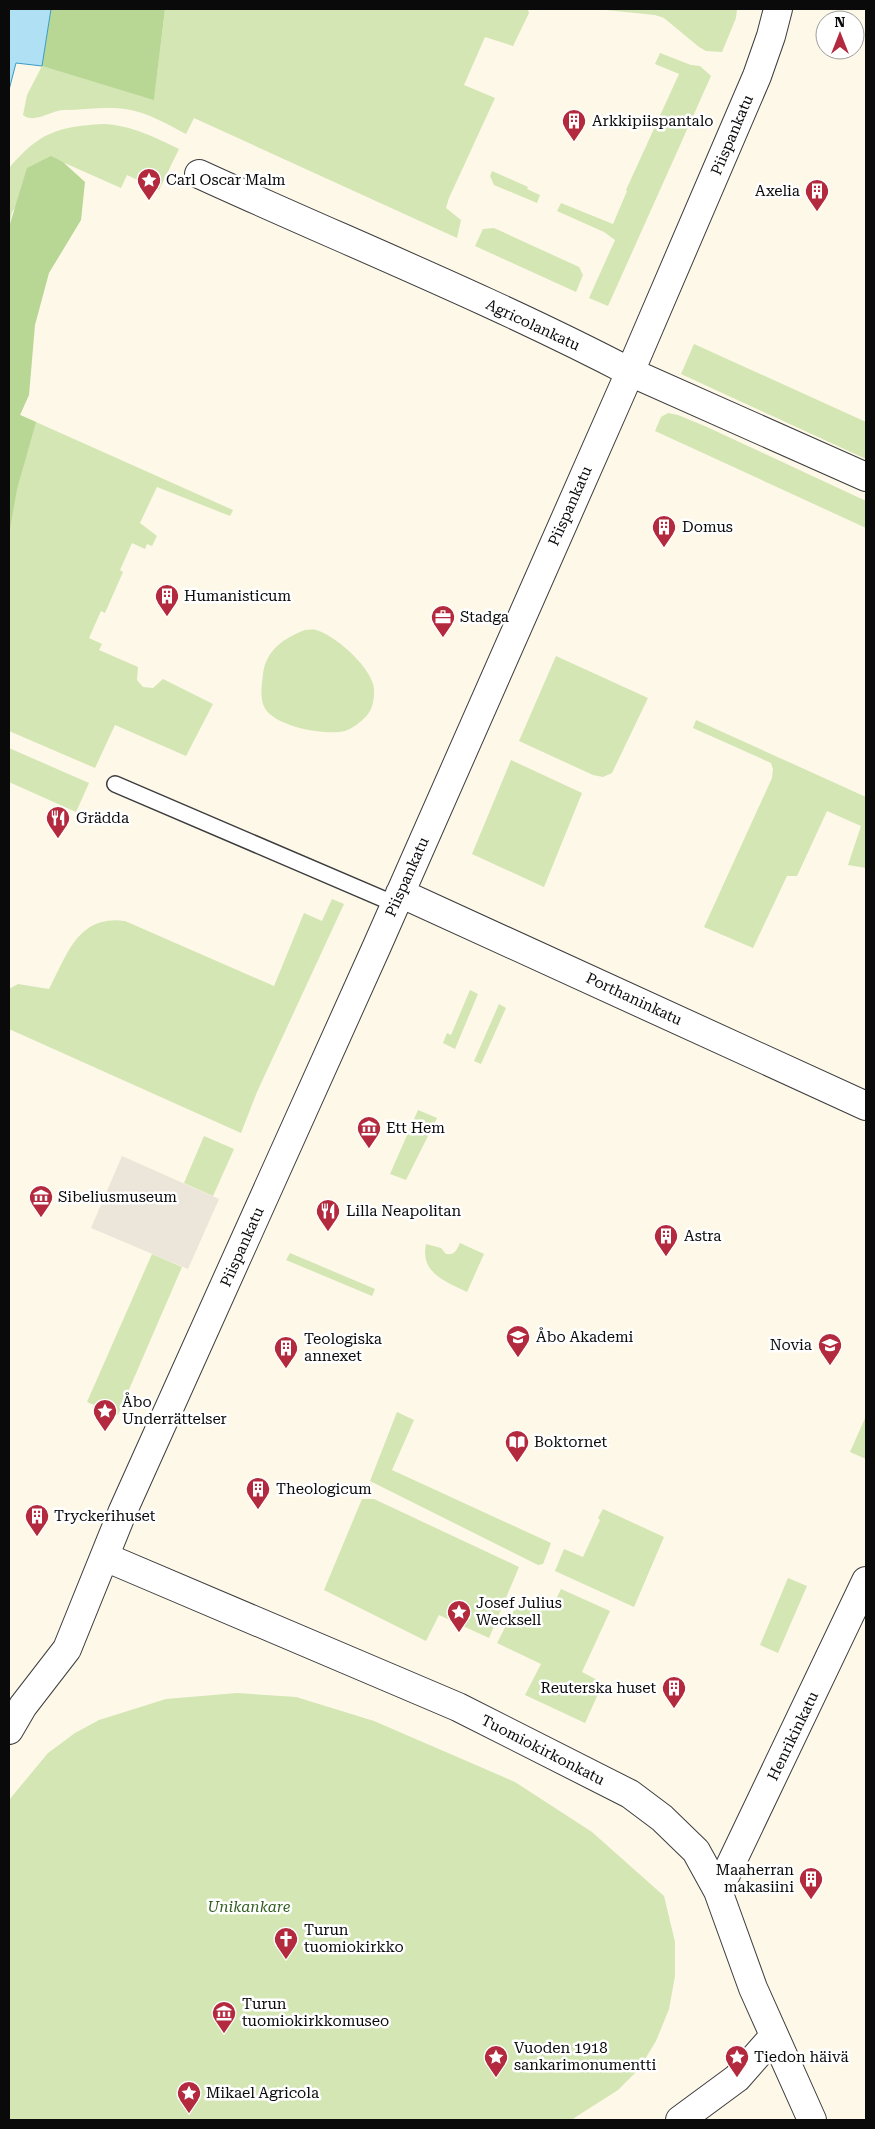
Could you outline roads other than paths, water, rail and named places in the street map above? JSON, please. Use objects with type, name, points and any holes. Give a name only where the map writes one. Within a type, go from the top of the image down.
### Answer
[{"type":"street","name":"Piispankatu","points":[[9,1730],[16,1703],[67,1649],[154,1440],[398,898],[630,372],[757,76],[778,9]]},
{"type":"street","name":"Agricolankatu","points":[[199,174],[445,284],[630,372],[866,477]]},
{"type":"street","name":"Porthaninkatu","points":[[398,898],[866,1106]]},
{"type":"street","name":"Tuomiokirkonkatu","points":[[104,1557],[458,1707],[630,1794],[662,1818],[696,1851],[718,1891],[753,1988],[812,2120]]},
{"type":"street","name":"Henrikinkatu","points":[[718,1891],[866,1581]]},
{"type":"street","points":[[680,2120],[737,2078],[774,2036]]},
{"type":"lane","points":[[116,784],[398,898]]},
{"type":"water","points":[[9,9],[51,9],[42,66],[16,63],[9,90]]},
{"type":"place","name":"Arkkipiispantalo","points":[[574,142]]},
{"type":"place","name":"Carl Oscar Malm","points":[[149,201]]},
{"type":"place","name":"Axelia","points":[[817,212]]},
{"type":"place","name":"Domus","points":[[664,548]]},
{"type":"place","name":"Humanisticum","points":[[167,617]]},
{"type":"place","name":"Stadga","points":[[443,638]]},
{"type":"place","name":"Grädda","points":[[58,839]]},
{"type":"place","name":"Ett Hem","points":[[369,1149]]},
{"type":"place","name":"Sibeliusmuseum","points":[[41,1218]]},
{"type":"place","name":"Lilla Neapolitan","points":[[328,1232]]},
{"type":"place","name":"Astra","points":[[666,1257]]},
{"type":"place","name":"Åbo Akademi","points":[[518,1358]]},
{"type":"place","name":"Novia","points":[[830,1366]]},
{"type":"place","name":"Teologiska annexet","points":[[286,1369]]},
{"type":"place","name":"Åbo Underrättelser","points":[[105,1432]]},
{"type":"place","name":"Boktornet","points":[[517,1463]]},
{"type":"place","name":"Theologicum","points":[[258,1510]]},
{"type":"place","name":"Tryckerihuset","points":[[37,1537]]},
{"type":"place","name":"Josef Julius Wecksell","points":[[459,1633]]},
{"type":"place","name":"Reuterska huset","points":[[674,1709]]},
{"type":"place","name":"Maaherran makasiini","points":[[811,1900]]},
{"type":"place","name":"Turun tuomiokirkko","points":[[286,1960]]},
{"type":"place","name":"Turun tuomiokirkkomuseo","points":[[224,2034]]},
{"type":"place","name":"Vuoden 1918 sankarimonumentti","points":[[496,2078]]},
{"type":"place","name":"Tiedon häivä","points":[[737,2078]]},
{"type":"place","name":"Mikael Agricola","points":[[189,2114]]},
{"type":"park label","name":"Unikankare","points":[[249,1907]]}]
